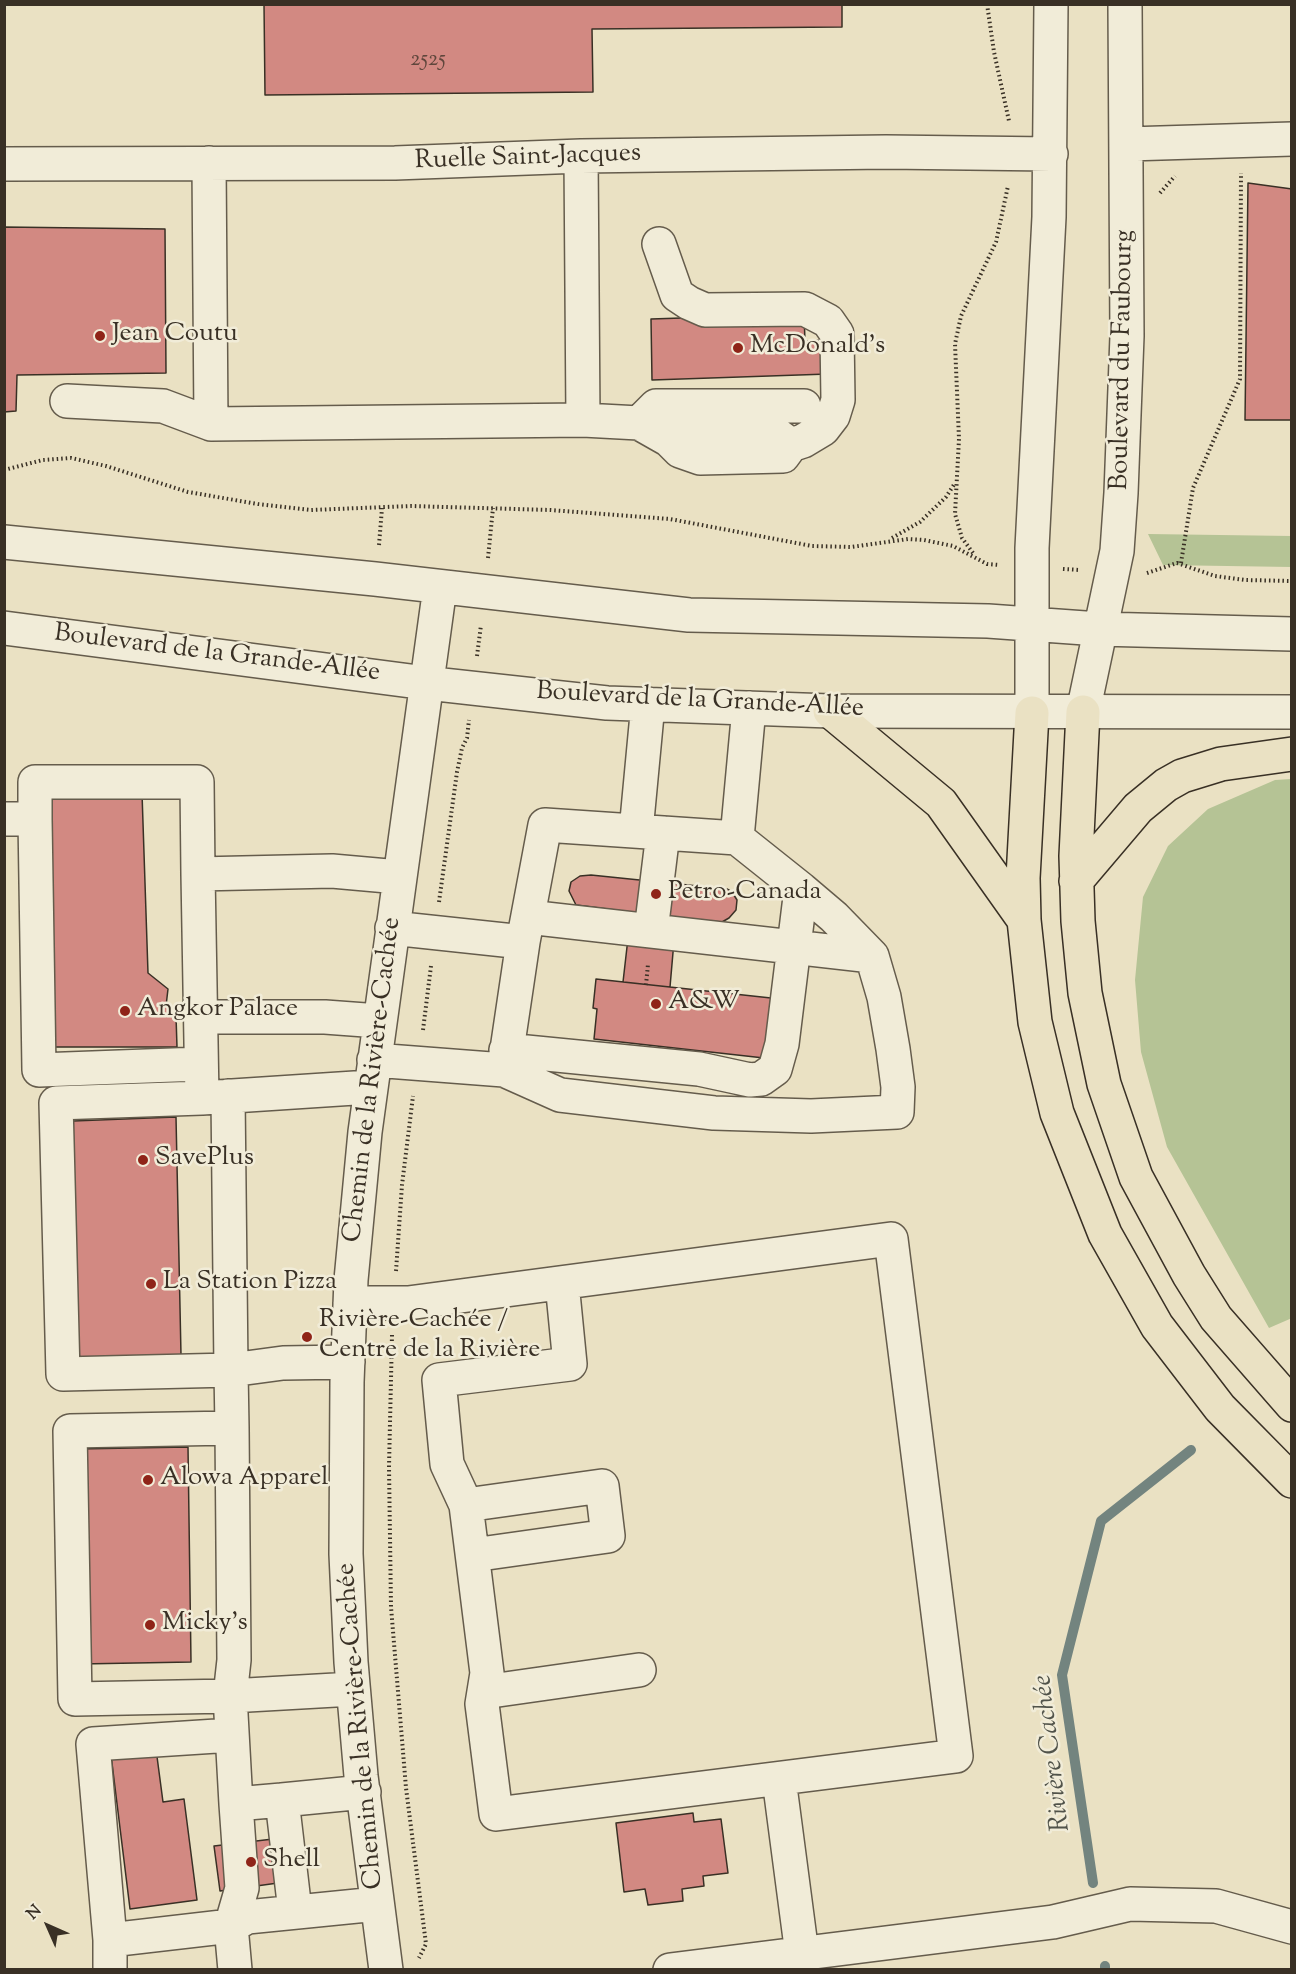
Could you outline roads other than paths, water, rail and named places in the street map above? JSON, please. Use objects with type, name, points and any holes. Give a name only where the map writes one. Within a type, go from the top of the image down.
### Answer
[{"type":"highway","points":[[830,711],[941,803],[1024,920]]},
{"type":"highway","points":[[1083,712],[1076,880],[1081,957],[1094,1040],[1104,1084],[1136,1177],[1161,1227],[1216,1318],[1292,1406]]},
{"type":"highway","points":[[1032,713],[1023,878],[1024,920],[1035,1022],[1046,1074],[1069,1146],[1105,1234],[1157,1326],[1227,1417],[1292,1480]]},
{"type":"highway","points":[[1076,880],[1138,808],[1166,784],[1182,776],[1221,764],[1292,754]]},
{"type":"street","points":[[1032,713],[1032,548],[1051,154],[1050,4]]},
{"type":"street","name":"Boulevard du Faubourg","points":[[1083,712],[1099,629],[1118,550],[1127,336],[1128,144],[1125,4]]},
{"type":"street","points":[[1128,144],[1292,139]]},
{"type":"street","name":"Ruelle Saint-Jacques","points":[[4,164],[394,163],[580,156],[886,152],[1051,154]]},
{"type":"street","points":[[580,156],[583,420]]},
{"type":"street","points":[[209,163],[212,214],[212,424]]},
{"type":"street","points":[[67,401],[164,406],[212,424],[583,420],[639,423],[669,440],[680,451],[700,458],[783,456],[791,445],[823,429],[833,416],[838,400],[837,334],[828,321],[805,309],[705,310],[689,303],[677,295],[659,244]]},
{"type":"street","points":[[639,423],[656,406],[804,406]]},
{"type":"street","points":[[4,542],[732,618],[988,621],[1099,629],[1292,634]]},
{"type":"street","name":"Chemin de la Rivière-Cachée","points":[[386,1970],[353,1689],[346,1554],[350,1303],[360,1171],[372,1073],[440,587]]},
{"type":"street","name":"Boulevard de la Grande-Allée","points":[[4,628],[607,703],[830,711],[1292,712]]},
{"type":"street","points":[[648,704],[651,931]]},
{"type":"street","points":[[737,838],[749,708]]},
{"type":"street","points":[[200,1064],[39,1070],[20,819],[35,782],[198,782],[200,1064],[215,1097],[231,1370],[234,1660],[230,1696],[242,1888],[231,1926],[235,1970]]},
{"type":"street","points":[[545,825],[737,838],[834,916],[872,956],[884,997],[893,1049],[898,1087],[897,1112],[811,1116],[714,1113],[560,1095],[505,1060],[525,929],[545,825]]},
{"type":"street","points":[[198,874],[332,871],[399,877]]},
{"type":"street","points":[[348,1362],[283,1363],[231,1370],[63,1374],[56,1103],[215,1097],[372,1073],[505,1060],[699,1069],[737,1079],[761,1078],[775,1069],[779,1060],[801,889]]},
{"type":"street","points":[[392,928],[651,931],[872,956]]},
{"type":"street","points":[[200,1017],[314,1017],[379,1021]]},
{"type":"street","points":[[350,1303],[408,1303],[891,1239],[956,1756],[496,1814],[482,1704],[487,1673],[466,1505],[447,1464],[439,1380],[570,1364],[562,1283]]},
{"type":"street","points":[[232,1428],[70,1431],[75,1699],[230,1696],[353,1689]]},
{"type":"street","points":[[466,1505],[602,1486],[608,1536],[472,1555]]},
{"type":"street","points":[[484,1692],[639,1670]]},
{"type":"street","points":[[232,1735],[93,1744],[110,1955],[231,1926],[247,1917],[377,1904]]},
{"type":"street","points":[[779,1779],[802,1954]]},
{"type":"street","points":[[236,1804],[364,1792]]},
{"type":"street","points":[[282,1800],[295,1911]]},
{"type":"street","points":[[670,1970],[802,1954],[865,1958],[1053,1922],[1130,1904],[1216,1906],[1292,1927]]},
{"type":"waterway","name":"Rivière Cachée","points":[[1093,1883],[1062,1675],[1101,1521],[1191,1450]]},
{"type":"place","name":"Jean Coutu","points":[[100,336]]},
{"type":"place","name":"McDonald's","points":[[738,348]]},
{"type":"place","name":"Petro-Canada","points":[[656,894]]},
{"type":"place","name":"A&W","points":[[656,1004]]},
{"type":"place","name":"Angkor Palace","points":[[125,1011]]},
{"type":"place","name":"SavePlus","points":[[143,1160]]},
{"type":"place","name":"La Station Pizza","points":[[151,1284]]},
{"type":"place","name":"Rivière-Cachée / Centre de la Rivière","points":[[307,1337]]},
{"type":"place","name":"Alowa Apparel","points":[[148,1480]]},
{"type":"place","name":"Micky's","points":[[150,1625]]},
{"type":"place","name":"Shell","points":[[251,1862]]}]
